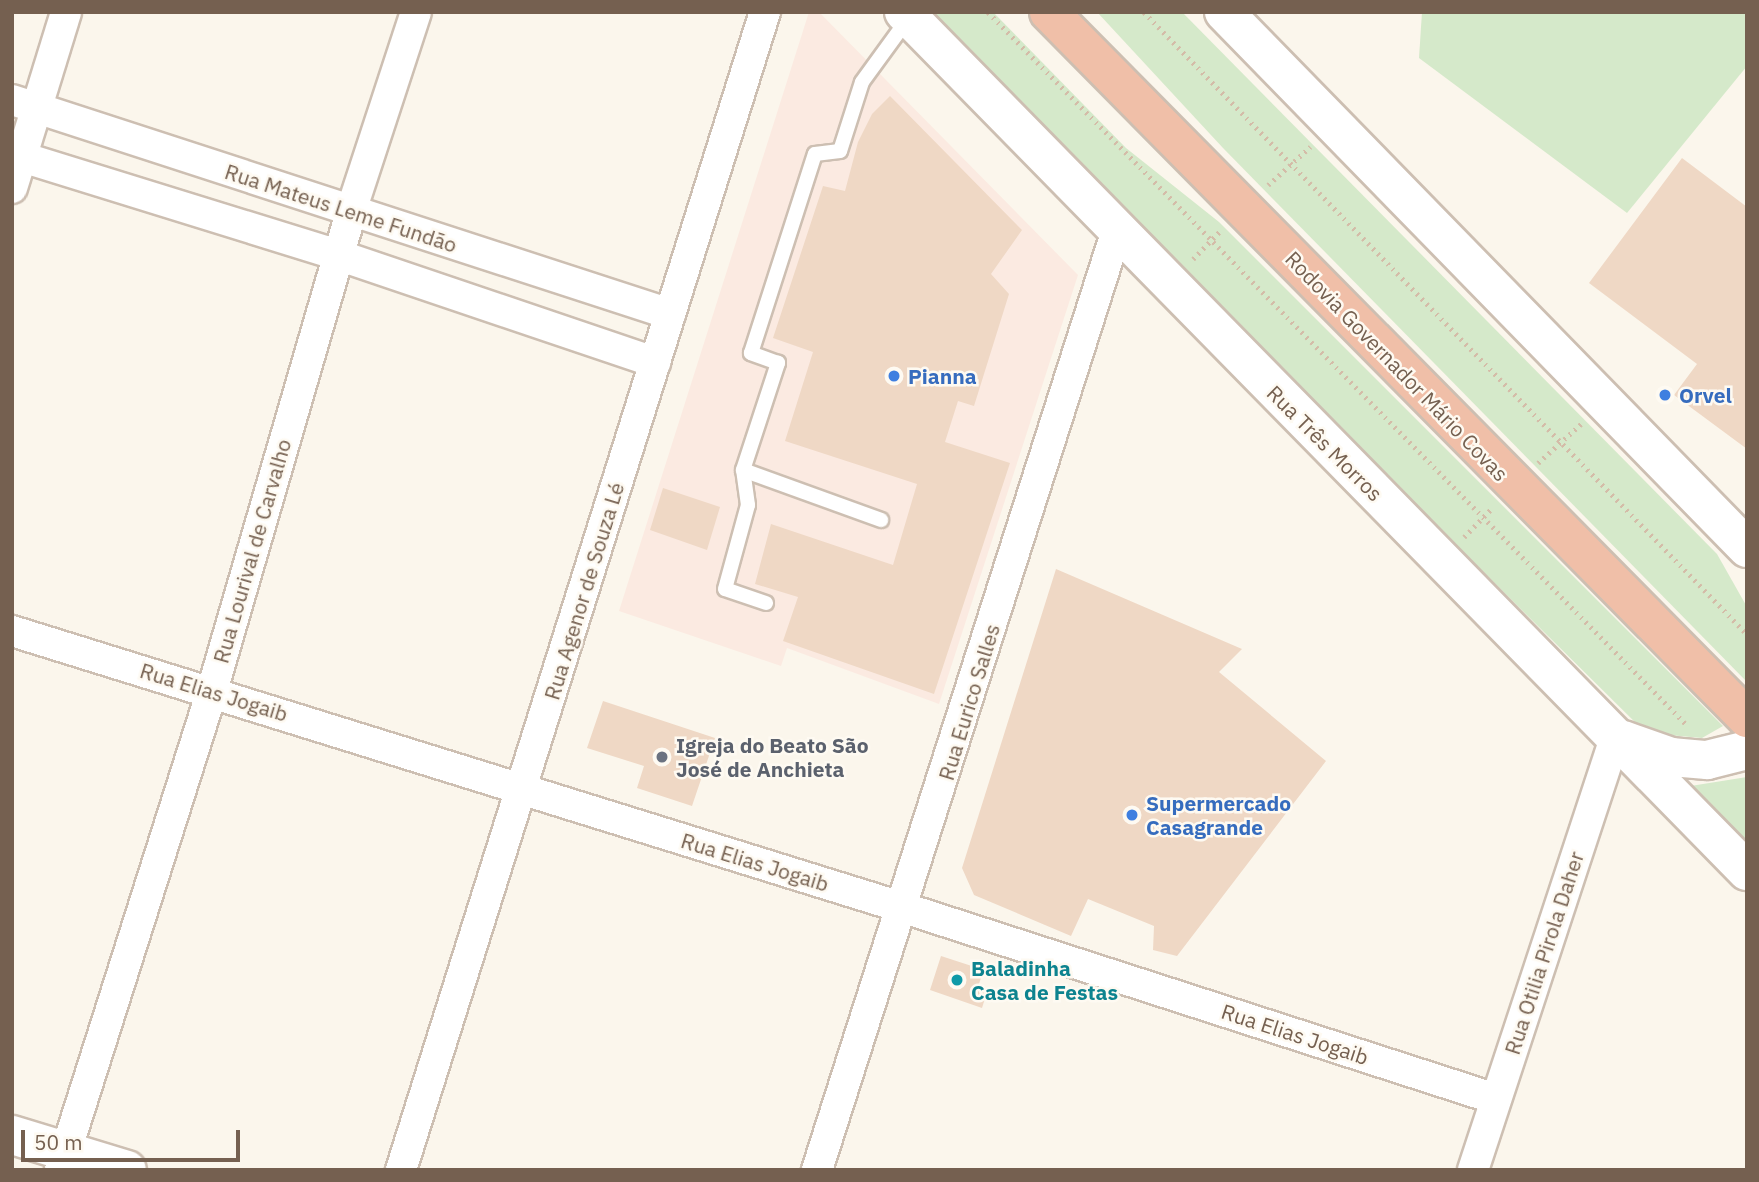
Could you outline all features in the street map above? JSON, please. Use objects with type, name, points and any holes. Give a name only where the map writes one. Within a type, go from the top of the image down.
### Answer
[{"type":"highway","points":[[1025,12],[1093,62]]},
{"type":"highway","name":"Rodovia Governador Mário Covas","points":[[1049,12],[1093,62],[1747,718]]},
{"type":"highway","points":[[1056,12],[1093,62]]},
{"type":"main road","points":[[1224,12],[1747,548]]},
{"type":"main road","name":"Rua Três Morros","points":[[906,15],[1116,233],[1747,871]]},
{"type":"main road","points":[[1615,737],[1671,757],[1733,754]]},
{"type":"main road","points":[[12,1135],[64,1161],[127,1170]]},
{"type":"street","points":[[12,188],[24,104],[66,12]]},
{"type":"street","name":"Rua Lourival de Carvalho","points":[[64,1161],[212,691],[351,211],[416,12]]},
{"type":"street","name":"Rua Agenor de Souza Lé","points":[[401,1170],[523,790],[765,12]]},
{"type":"street","name":"Rua Mateus Leme Fundão","points":[[24,104],[670,314]]},
{"type":"street","points":[[17,156],[338,256],[655,362]]},
{"type":"street","name":"Rua Eurico Salles","points":[[817,1170],[904,908],[1116,233]]},
{"type":"street","name":"Rua Elias Jogaib","points":[[12,631],[904,908],[1496,1099]]},
{"type":"street","name":"Rua Otilia Pirola Daher","points":[[1473,1170],[1615,737]]},
{"type":"lane","points":[[766,603],[725,589],[748,505],[743,470],[778,363],[751,354],[815,154],[840,151],[862,82],[906,15]]},
{"type":"lane","points":[[743,470],[881,520]]},
{"type":"path","points":[[988,12],[1733,754]]},
{"type":"path","points":[[1144,12],[1747,634]]},
{"type":"shaded area","points":[[809,12],[819,12],[1078,275],[939,704],[787,648],[781,666],[619,611]]},
{"type":"green space","points":[[918,12],[993,12],[1126,148],[1219,222],[1723,726],[1702,738],[1646,733]]},
{"type":"green space","points":[[1097,12],[1182,12],[1717,554],[1747,607],[1747,682],[1223,148]]},
{"type":"green space","points":[[1422,12],[1747,12],[1747,66],[1627,213],[1419,58]]},
{"type":"green space","points":[[1747,777],[1747,858],[1678,788]]},
{"type":"building","name":"Pianna","points":[[890,96],[1022,230],[991,274],[1009,294],[974,406],[958,401],[945,442],[1010,463],[934,694],[783,641],[798,597],[755,584],[771,524],[893,565],[917,484],[785,441],[813,352],[773,338],[823,186],[845,191],[858,142],[872,114]]},
{"type":"building","points":[[1682,158],[1747,207],[1747,449],[1674,395],[1697,364],[1589,283]]},
{"type":"building","points":[[663,488],[720,507],[707,550],[650,530]]},
{"type":"building","name":"Supermercado Casagrande","points":[[1056,569],[1242,649],[1219,672],[1326,761],[1177,956],[1153,950],[1154,926],[1088,899],[1071,936],[974,895],[962,868]]},
{"type":"building","name":"Igreja do Beato São José de Anchieta","points":[[603,701],[715,738],[692,806],[637,788],[644,766],[587,748]]},
{"type":"building","name":"Baladinha Casa de Festas","points":[[941,956],[984,970],[977,989],[987,992],[982,1008],[930,990]]},
{"type":"place","name":"Pianna","points":[[894,376]]},
{"type":"place","name":"Orvel","points":[[1665,395]]},
{"type":"place","name":"Igreja do Beato São José de Anchieta","points":[[662,757]]},
{"type":"place","name":"Supermercado Casagrande","points":[[1132,815]]},
{"type":"place","name":"Baladinha Casa de Festas","points":[[957,980]]}]
